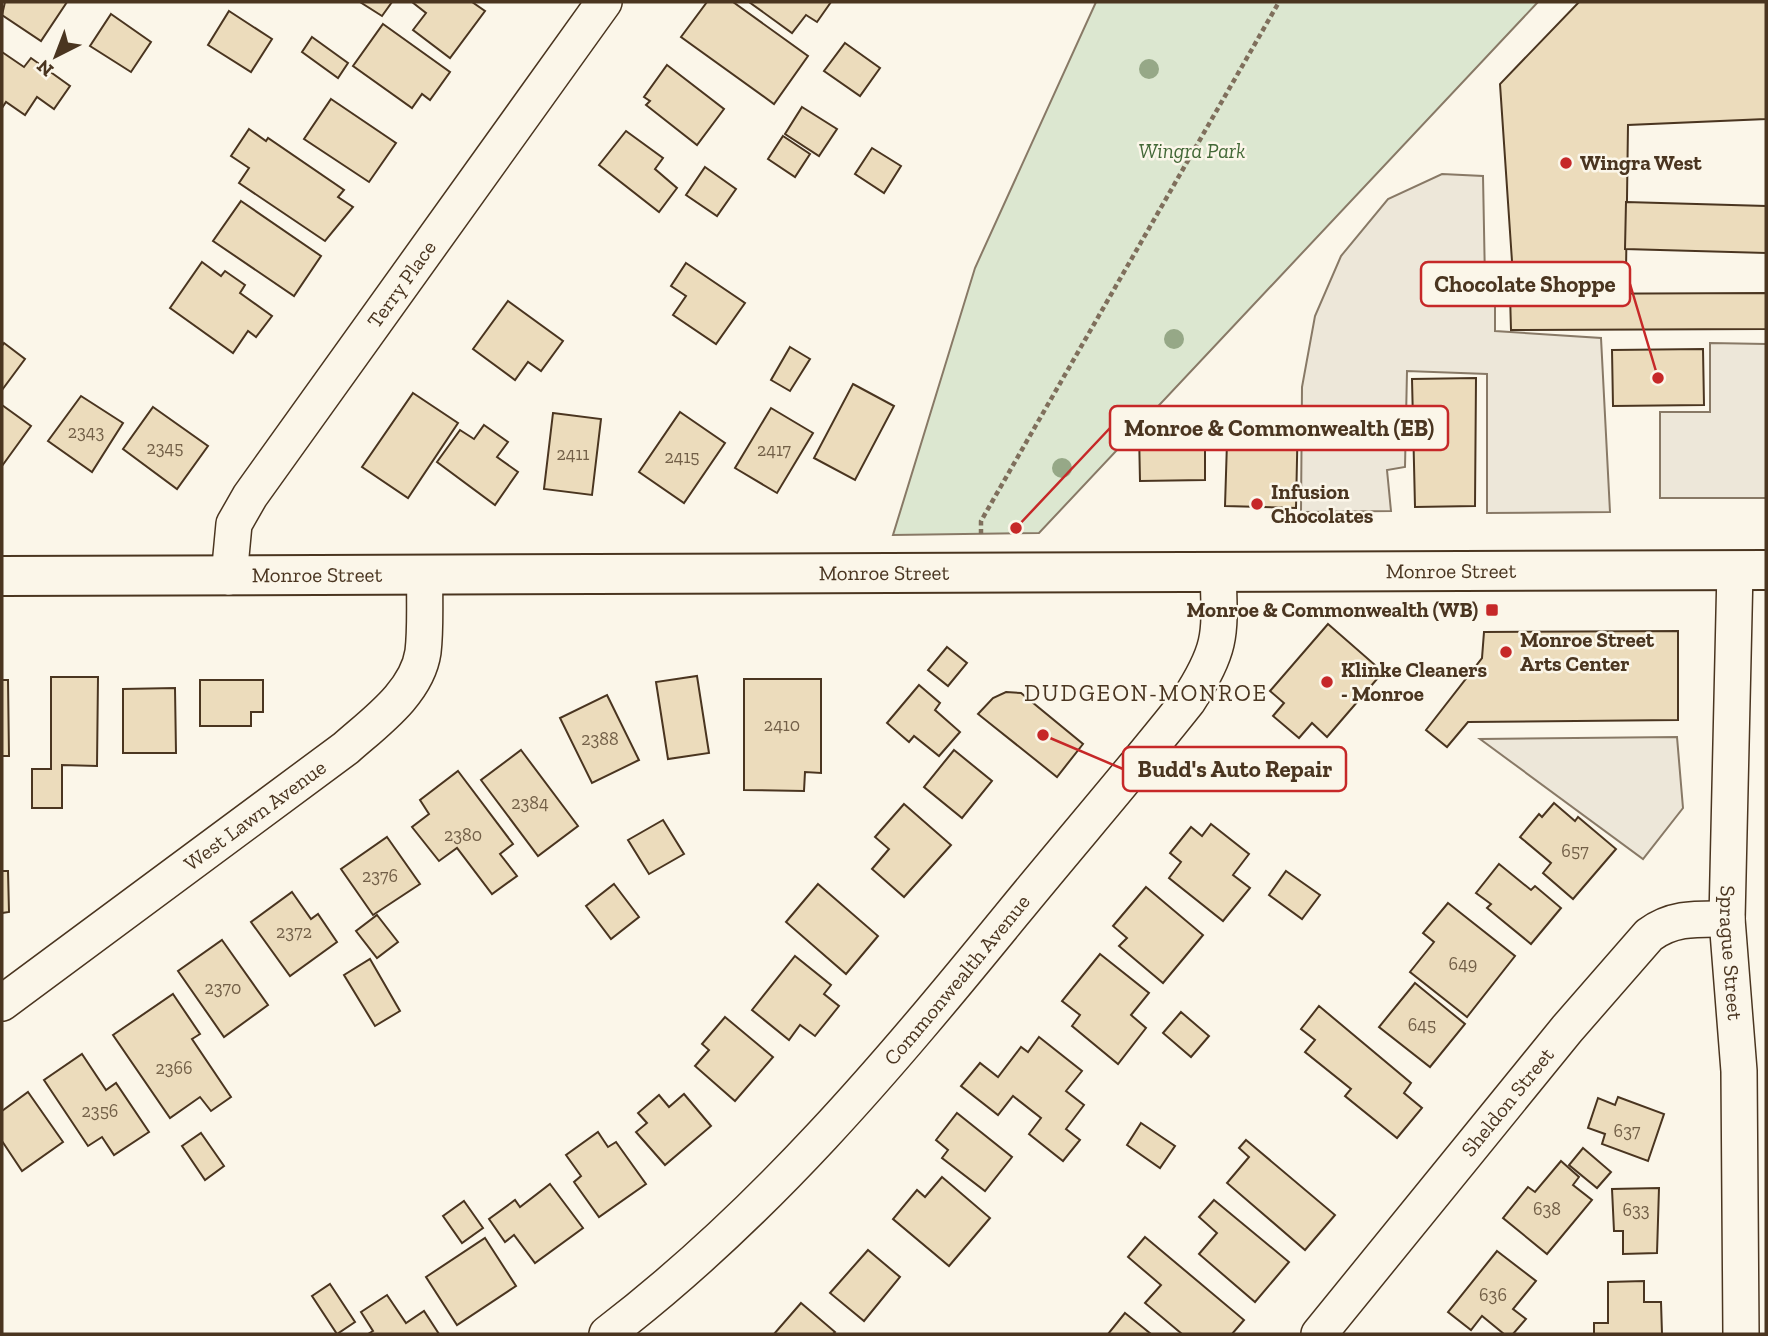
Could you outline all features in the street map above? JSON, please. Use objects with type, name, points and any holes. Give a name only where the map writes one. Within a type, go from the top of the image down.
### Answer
[{"type":"main road","name":"Monroe Street","points":[[2,576],[1751,570]]},
{"type":"street","name":"Terry Place","points":[[229,577],[234,524],[250,496],[604,2]]},
{"type":"street","name":"Sprague Street","points":[[1741,1334],[1739,1071],[1727,919],[1751,570]]},
{"type":"street","name":"Commonwealth Avenue","points":[[607,1334],[670,1286],[787,1177],[916,1032],[1180,712],[1206,673],[1220,640],[1218,572]]},
{"type":"street","name":"West Lawn Avenue","points":[[2,1003],[346,748],[392,707],[411,680],[423,654],[425,575]]},
{"type":"street","name":"Sheldon Street","points":[[1319,1334],[1567,1029],[1649,935],[1664,924],[1679,920],[1727,919]]},
{"type":"path","points":[[981,522],[1279,2]]},
{"type":"green space","name":"Wingra Park","points":[[1096,2],[1538,2],[1039,533],[893,535],[975,268]]},
{"type":"shaded area","points":[[1442,174],[1483,176],[1485,281],[1495,292],[1495,331],[1601,338],[1610,512],[1487,513],[1487,374],[1407,371],[1405,467],[1387,470],[1391,511],[1301,512],[1302,387],[1315,316],[1341,256],[1388,199]]},
{"type":"shaded area","points":[[1710,343],[1766,344],[1766,498],[1660,498],[1660,412],[1710,412]]},
{"type":"shaded area","points":[[1677,737],[1683,808],[1643,859],[1480,739]]},
{"type":"building","points":[[5,2],[67,2],[41,41],[2,15]]},
{"type":"building","points":[[360,2],[392,2],[382,16]]},
{"type":"building","points":[[412,2],[472,2],[485,11],[450,58],[413,30],[426,13]]},
{"type":"building","points":[[707,2],[733,2],[808,56],[774,104],[681,37]]},
{"type":"building","points":[[749,2],[831,2],[817,22],[806,15],[792,33]]},
{"type":"building","name":"Wingra West","points":[[1579,2],[1766,2],[1766,119],[1628,125],[1626,272],[1513,276],[1500,84]]},
{"type":"building","points":[[229,11],[272,39],[251,72],[208,45]]},
{"type":"building","points":[[111,14],[151,42],[131,72],[90,46]]},
{"type":"building","points":[[383,24],[450,72],[430,100],[422,94],[412,108],[353,66]]},
{"type":"building","points":[[312,37],[348,63],[338,78],[302,52]]},
{"type":"building","points":[[845,43],[880,68],[860,96],[824,71]]},
{"type":"building","points":[[2,52],[24,67],[31,58],[70,86],[54,109],[37,97],[25,115],[6,102],[2,108]]},
{"type":"building","points":[[667,65],[724,109],[697,145],[646,105],[650,101],[644,97]]},
{"type":"building","points":[[331,99],[396,143],[369,182],[304,139]]},
{"type":"building","points":[[802,107],[837,129],[819,156],[785,134]]},
{"type":"building","points":[[249,129],[266,141],[268,138],[344,190],[338,197],[353,207],[325,241],[239,183],[249,168],[231,156]]},
{"type":"building","points":[[626,131],[663,158],[655,169],[677,188],[659,212],[599,165]]},
{"type":"building","points":[[783,136],[810,154],[795,177],[768,159]]},
{"type":"building","points":[[872,148],[901,166],[884,193],[855,174]]},
{"type":"building","points":[[705,167],[736,189],[717,216],[686,195]]},
{"type":"building","points":[[241,201],[321,256],[294,296],[213,241]]},
{"type":"building","points":[[1626,202],[1766,206],[1766,253],[1625,249]]},
{"type":"building","points":[[202,262],[221,276],[225,271],[245,285],[240,293],[272,316],[256,337],[248,331],[233,353],[170,308]]},
{"type":"building","points":[[686,263],[745,303],[716,344],[673,315],[686,296],[671,286]]},
{"type":"building","points":[[1766,293],[1766,329],[1511,330],[1510,294]]},
{"type":"building","points":[[508,301],[563,341],[541,371],[528,362],[515,380],[473,349]]},
{"type":"building","points":[[4,343],[25,359],[2,390],[2,346]]},
{"type":"building","points":[[790,347],[810,359],[790,391],[771,380]]},
{"type":"building","points":[[1703,349],[1704,405],[1613,406],[1612,350]]},
{"type":"building","points":[[1476,378],[1475,506],[1415,507],[1412,379]]},
{"type":"building","points":[[853,384],[894,406],[855,480],[814,458]]},
{"type":"building","points":[[413,393],[458,423],[408,498],[362,467]]},
{"type":"building","points":[[81,396],[123,423],[92,472],[48,441]]},
{"type":"building","points":[[2,405],[31,426],[2,466]]},
{"type":"building","points":[[153,407],[208,446],[177,489],[123,449]]},
{"type":"building","points":[[771,408],[813,433],[777,493],[735,468]]},
{"type":"building","points":[[1228,410],[1298,412],[1296,508],[1225,506]]},
{"type":"building","points":[[680,412],[725,443],[684,503],[639,472]]},
{"type":"building","points":[[553,413],[601,419],[592,495],[544,489]]},
{"type":"building","points":[[484,425],[508,442],[497,457],[518,472],[495,505],[437,462],[460,430],[474,439]]},
{"type":"building","points":[[1205,431],[1205,480],[1140,481],[1139,432]]},
{"type":"building","name":"Klinke Cleaners - Monroe","points":[[1328,624],[1383,672],[1327,737],[1312,723],[1299,738],[1273,716],[1284,703],[1270,691]]},
{"type":"building","points":[[1678,631],[1678,720],[1468,722],[1447,747],[1426,730],[1482,658],[1484,632]]},
{"type":"building","points":[[947,647],[967,663],[948,686],[928,670]]},
{"type":"building","points":[[697,676],[709,753],[668,759],[656,682]]},
{"type":"building","points":[[51,677],[98,677],[97,766],[62,765],[62,808],[32,808],[32,769],[51,769]]},
{"type":"building","points":[[744,679],[821,679],[821,773],[805,772],[804,791],[744,790]]},
{"type":"building","points":[[2,680],[8,680],[9,756],[2,756]]},
{"type":"building","points":[[200,680],[263,680],[263,712],[251,712],[251,726],[200,726]]},
{"type":"building","points":[[919,685],[940,703],[935,710],[960,732],[939,756],[914,736],[909,742],[887,723]]},
{"type":"building","points":[[175,688],[176,753],[123,753],[123,689]]},
{"type":"building","points":[[1006,692],[1021,693],[1083,744],[1057,777],[978,714],[993,698]]},
{"type":"building","points":[[607,695],[639,760],[592,783],[560,718]]},
{"type":"building","points":[[521,750],[578,826],[538,856],[481,780]]},
{"type":"building","points":[[954,750],[992,781],[962,818],[924,787]]},
{"type":"building","points":[[458,771],[513,844],[500,854],[517,876],[492,894],[457,848],[439,861],[412,827],[429,814],[420,800]]},
{"type":"building","points":[[1554,803],[1575,821],[1578,817],[1616,849],[1573,899],[1543,873],[1551,863],[1520,837],[1539,814],[1542,817]]},
{"type":"building","points":[[904,804],[951,845],[904,897],[872,869],[889,849],[875,837]]},
{"type":"building","points":[[663,820],[684,854],[649,874],[628,840]]},
{"type":"building","points":[[1211,824],[1249,854],[1233,875],[1250,888],[1223,921],[1169,878],[1181,862],[1170,853],[1191,827],[1202,836]]},
{"type":"building","points":[[387,837],[420,884],[373,915],[341,869]]},
{"type":"building","points":[[1499,864],[1531,890],[1535,886],[1561,908],[1531,944],[1487,908],[1491,904],[1476,893]]},
{"type":"building","points":[[2,871],[8,871],[9,912],[2,913]]},
{"type":"building","points":[[1286,871],[1320,895],[1302,919],[1269,895]]},
{"type":"building","points":[[614,884],[639,917],[611,939],[586,906]]},
{"type":"building","points":[[818,884],[878,936],[846,974],[786,922]]},
{"type":"building","points":[[1146,887],[1203,935],[1163,983],[1119,946],[1127,938],[1113,926]]},
{"type":"building","points":[[292,892],[311,919],[318,914],[337,942],[290,976],[251,922]]},
{"type":"building","points":[[1448,903],[1515,956],[1467,1017],[1410,972],[1434,942],[1423,933]]},
{"type":"building","points":[[377,915],[398,942],[377,958],[356,931]]},
{"type":"building","points":[[222,940],[268,1005],[224,1037],[178,971]]},
{"type":"building","points":[[1100,954],[1149,993],[1131,1015],[1146,1028],[1118,1064],[1072,1026],[1080,1015],[1062,1001]]},
{"type":"building","points":[[795,956],[831,985],[824,994],[839,1006],[815,1036],[800,1025],[789,1040],[752,1010]]},
{"type":"building","points":[[370,959],[400,1011],[375,1026],[344,975]]},
{"type":"building","points":[[1415,983],[1465,1024],[1430,1067],[1379,1027]]},
{"type":"building","points":[[173,994],[200,1034],[192,1039],[231,1097],[211,1111],[200,1097],[170,1118],[113,1035]]},
{"type":"building","points":[[1319,1006],[1411,1083],[1404,1093],[1422,1108],[1397,1138],[1345,1096],[1351,1089],[1305,1052],[1315,1040],[1301,1029]]},
{"type":"building","points":[[1181,1012],[1209,1036],[1191,1057],[1163,1033]]},
{"type":"building","points":[[725,1017],[773,1057],[735,1101],[695,1066],[709,1050],[702,1044]]},
{"type":"building","points":[[1039,1037],[1082,1071],[1066,1091],[1084,1105],[1066,1129],[1080,1140],[1063,1161],[1029,1134],[1041,1118],[1013,1096],[998,1115],[961,1086],[980,1063],[998,1077],[1021,1047],[1028,1052]]},
{"type":"building","points":[[82,1054],[106,1090],[116,1083],[149,1132],[114,1155],[102,1137],[88,1146],[44,1080]]},
{"type":"building","points":[[28,1092],[63,1142],[22,1171],[2,1141],[2,1111]]},
{"type":"building","points":[[684,1094],[711,1126],[665,1165],[636,1132],[647,1123],[638,1113],[659,1095],[669,1107]]},
{"type":"building","points":[[1618,1097],[1664,1114],[1648,1161],[1602,1144],[1605,1134],[1588,1128],[1598,1098],[1615,1105]]},
{"type":"building","points":[[957,1113],[1012,1157],[985,1191],[942,1158],[948,1150],[936,1140]]},
{"type":"building","points":[[1141,1123],[1175,1146],[1160,1168],[1127,1145]]},
{"type":"building","points":[[598,1132],[608,1147],[616,1142],[646,1184],[599,1217],[574,1182],[581,1176],[566,1155]]},
{"type":"building","points":[[201,1133],[224,1166],[205,1180],[182,1146]]},
{"type":"building","points":[[1246,1140],[1335,1215],[1305,1250],[1227,1183],[1249,1157],[1239,1148]]},
{"type":"building","points":[[1583,1148],[1611,1172],[1597,1188],[1569,1165]]},
{"type":"building","points":[[1561,1161],[1579,1177],[1573,1185],[1592,1200],[1547,1254],[1503,1218],[1528,1187],[1535,1192]]},
{"type":"building","points":[[942,1177],[990,1218],[949,1266],[893,1219],[917,1190],[925,1197]]},
{"type":"building","points":[[550,1184],[583,1228],[535,1263],[514,1235],[505,1242],[489,1219],[515,1200],[520,1207]]},
{"type":"building","points":[[1659,1188],[1657,1253],[1623,1254],[1623,1231],[1614,1231],[1612,1189]]},
{"type":"building","points":[[1214,1200],[1289,1262],[1255,1302],[1199,1254],[1217,1233],[1199,1217]]},
{"type":"building","points":[[464,1201],[483,1228],[462,1243],[443,1216]]},
{"type":"building","points":[[1145,1237],[1244,1320],[1232,1334],[1182,1334],[1145,1303],[1161,1285],[1128,1257]]},
{"type":"building","points":[[485,1238],[516,1286],[457,1325],[426,1277]]},
{"type":"building","points":[[868,1250],[900,1277],[864,1321],[830,1293]]},
{"type":"building","points":[[1497,1251],[1536,1281],[1513,1309],[1526,1319],[1513,1334],[1504,1334],[1482,1316],[1471,1330],[1448,1312]]},
{"type":"building","points":[[1644,1281],[1644,1302],[1661,1302],[1662,1334],[1594,1334],[1594,1323],[1608,1323],[1608,1282]]},
{"type":"building","points":[[330,1284],[355,1322],[337,1334],[312,1296]]},
{"type":"building","points":[[387,1295],[406,1323],[424,1311],[439,1334],[368,1334],[373,1331],[361,1312]]},
{"type":"building","points":[[801,1303],[835,1332],[774,1334]]},
{"type":"building","points":[[1125,1313],[1151,1334],[1108,1334]]},
{"type":"place","name":"Wingra West","points":[[1566,163]]},
{"type":"place","name":"Chocolate Shoppe","points":[[1658,378]]},
{"type":"place","name":"Infusion Chocolates","points":[[1257,504]]},
{"type":"place","name":"Monroe & Commonwealth (EB)","points":[[1016,528]]},
{"type":"place","name":"Monroe & Commonwealth (WB)","points":[[1492,610]]},
{"type":"place","name":"Monroe Street Arts Center","points":[[1506,652]]},
{"type":"place","name":"Klinke Cleaners - Monroe","points":[[1327,682]]},
{"type":"place","name":"Budd's Auto Repair","points":[[1043,735]]},
{"type":"district","name":"DUDGEON-MONROE","points":[[1146,693]]}]
